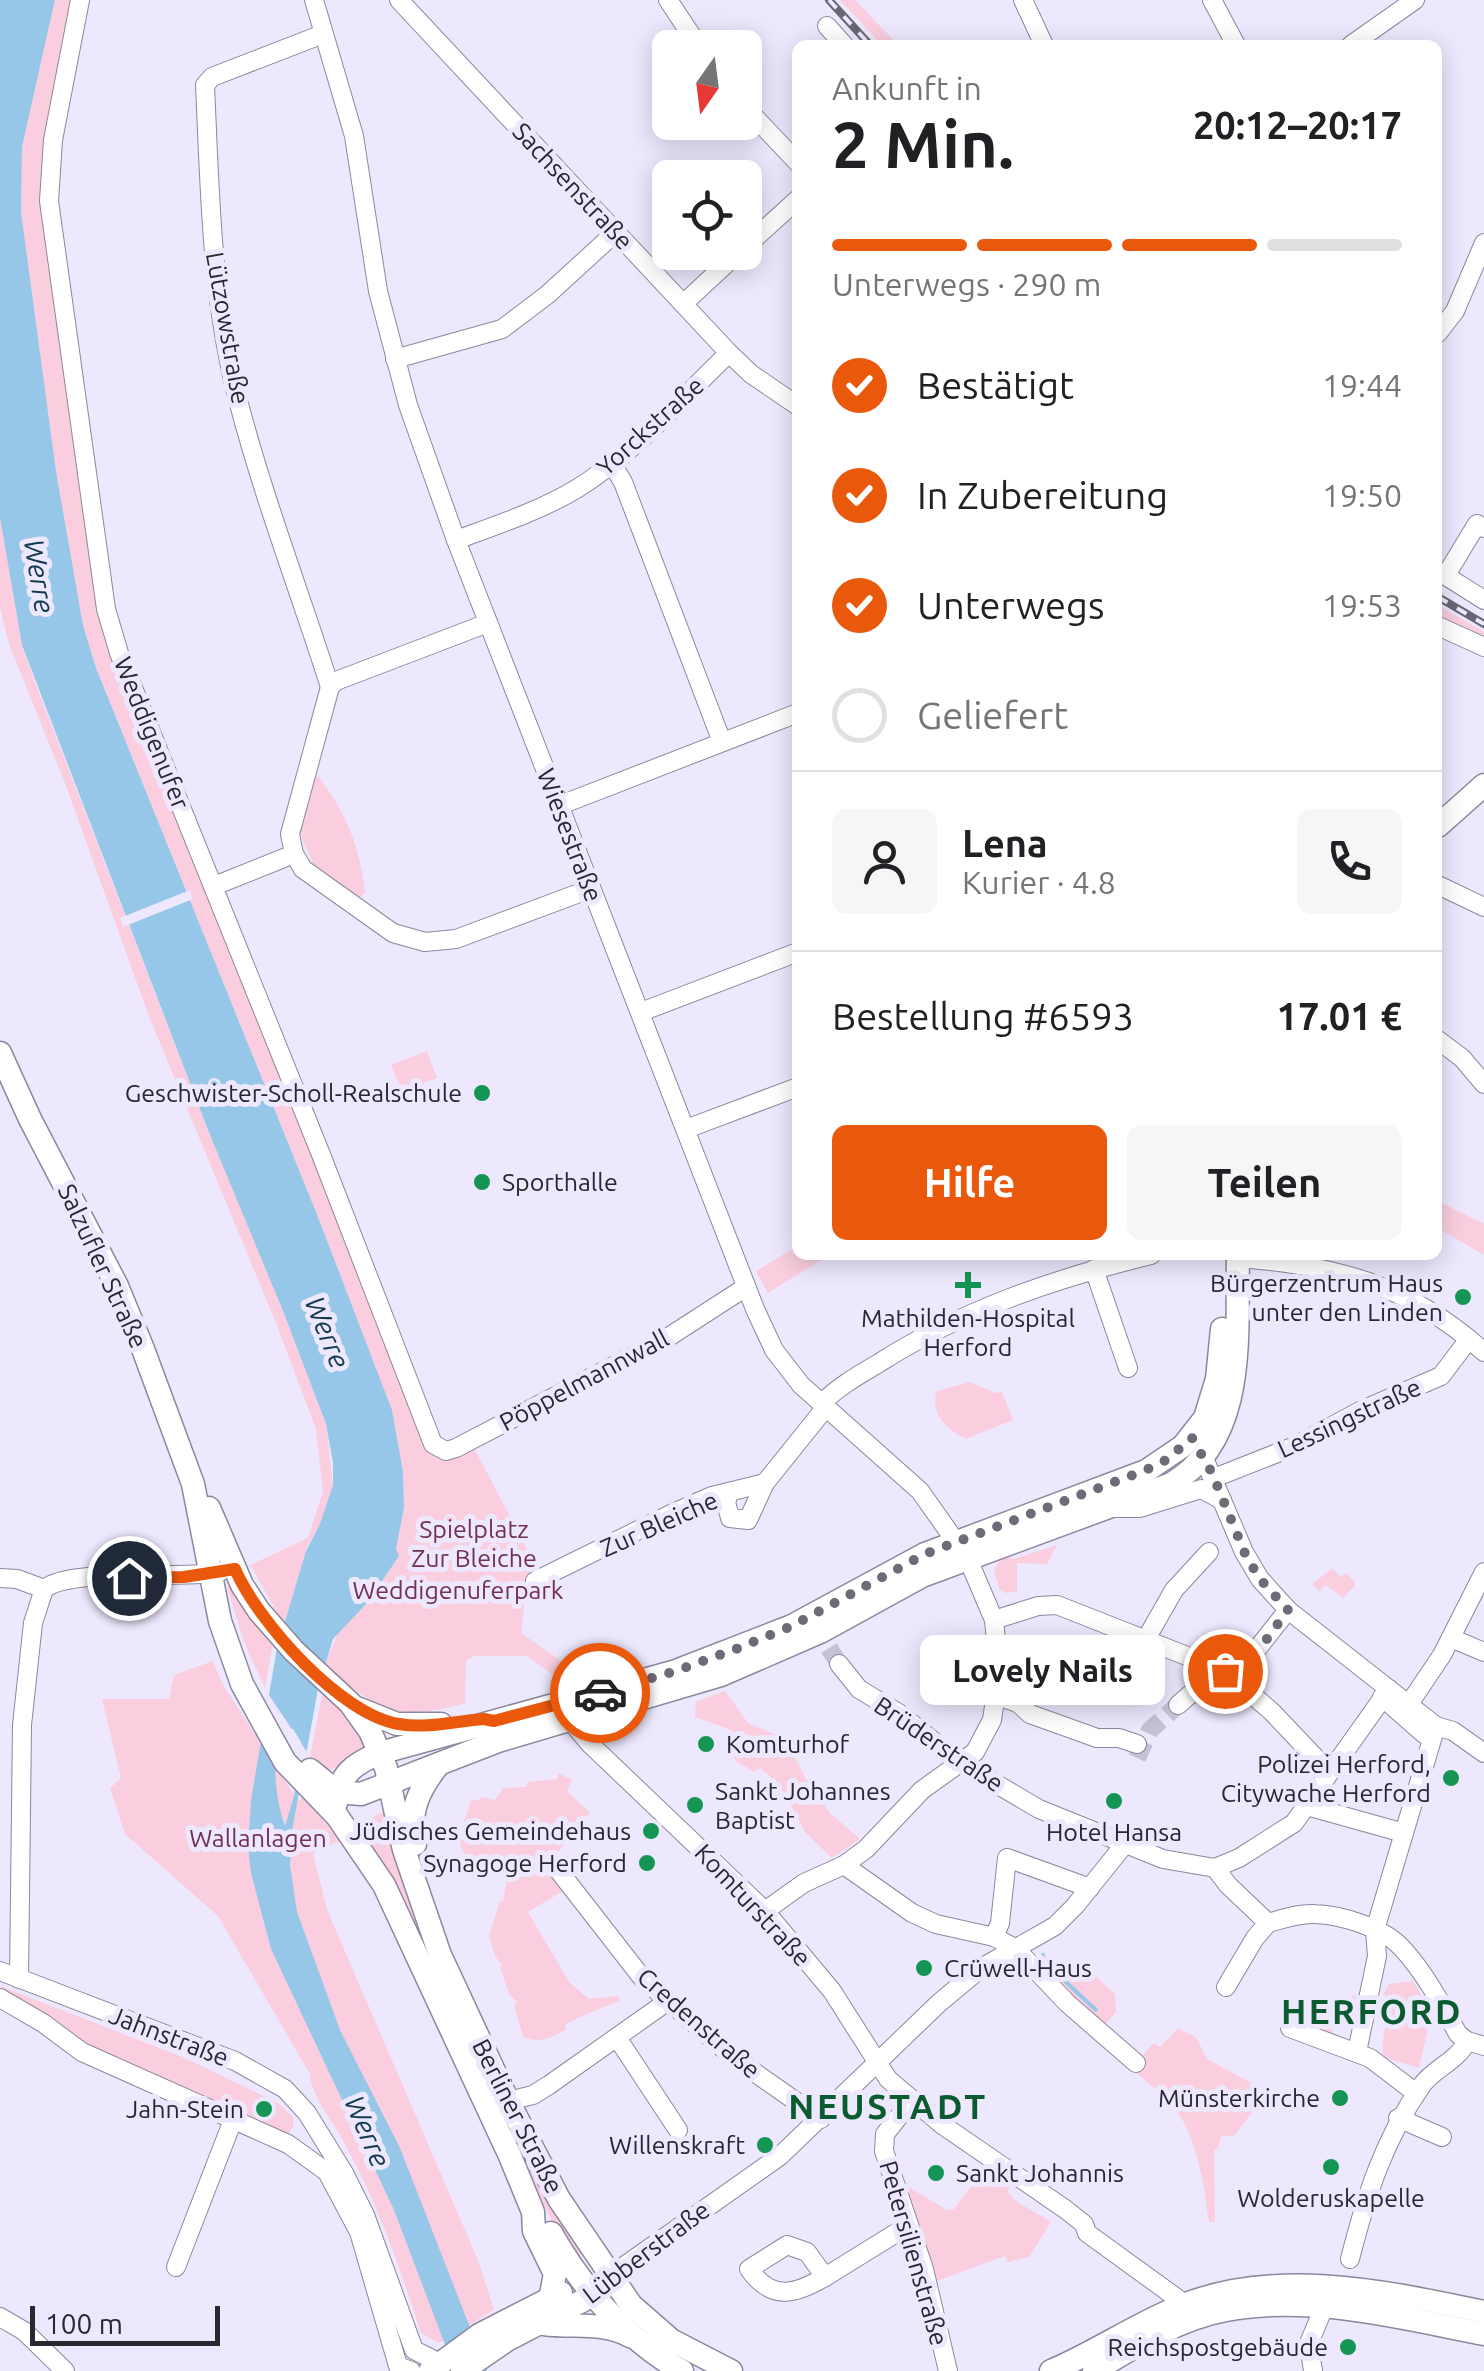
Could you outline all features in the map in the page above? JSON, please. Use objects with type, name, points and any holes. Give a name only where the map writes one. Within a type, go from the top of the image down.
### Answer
[{"type":"main road","points":[[1442,823],[1481,791]]},
{"type":"main road","name":"Salzufler Straße","points":[[0,1053],[117,1286],[193,1484],[228,1650],[254,1694],[284,1762],[322,1787]]},
{"type":"main road","points":[[322,1787],[360,1794],[392,1791],[440,1761],[792,1626],[925,1554],[963,1550],[1114,1508],[1177,1480],[1197,1447],[1216,1379],[1232,1260]]},
{"type":"main road","points":[[322,1787],[380,1752],[494,1721],[563,1712],[699,1683],[829,1648],[922,1576],[963,1550],[1197,1447]]},
{"type":"main road","name":"Salzufler Straße","points":[[193,1484],[208,1505],[235,1569],[259,1611],[350,1703],[370,1731],[392,1791]]},
{"type":"main road","points":[[350,1703],[364,1713],[397,1724],[494,1721]]},
{"type":"main road","points":[[420,1901],[424,1889],[412,1818],[423,1784],[440,1761]]},
{"type":"main road","name":"Berliner Straße","points":[[322,1787],[384,1885],[468,2065],[533,2212],[534,2231],[554,2274],[550,2298]]},
{"type":"main road","name":"Berliner Straße","points":[[392,1791],[420,1901],[440,1955],[558,2199],[631,2304],[672,2340],[730,2371]]},
{"type":"main road","points":[[468,2065],[481,2072],[494,2097],[508,2101]]},
{"type":"main road","name":"Berliner Straße","points":[[533,2212],[546,2224],[588,2289],[642,2342],[682,2371]]},
{"type":"main road","name":"Lübberstraße","points":[[462,2371],[488,2342],[550,2298],[606,2285],[610,2276]]},
{"type":"main road","points":[[1051,2371],[1185,2304],[1269,2287],[1338,2288],[1484,2312]]},
{"type":"main road","points":[[1324,2307],[1338,2288]]},
{"type":"main road","name":"Lübberstraße","points":[[435,2367],[537,2324],[588,2289]]},
{"type":"main road","points":[[1094,2371],[1162,2332],[1224,2310],[1266,2305],[1324,2307],[1484,2334]]},
{"type":"main road","points":[[537,2324],[589,2324],[618,2330],[642,2342]]},
{"type":"street","name":"Weddigenufer","points":[[80,0],[53,140],[50,200],[106,609],[119,653],[427,1429]]},
{"type":"street","name":"Wiesestraße","points":[[306,0],[323,34]]},
{"type":"street","name":"Wiesestraße","points":[[314,0],[354,136],[378,290],[395,359],[456,540],[746,1287],[774,1350],[801,1385],[920,1491],[963,1550],[994,1620],[997,1696],[975,1752],[922,1790],[866,1849],[804,1883],[765,1911]]},
{"type":"street","name":"Sachsenstraße","points":[[399,0],[730,354],[792,402]]},
{"type":"street","points":[[668,0],[688,30]]},
{"type":"street","points":[[1023,0],[1042,40]]},
{"type":"street","points":[[1212,0],[1233,40]]},
{"type":"street","points":[[1358,40],[1415,0]]},
{"type":"street","points":[[827,26],[840,40]]},
{"type":"street","name":"Lützowstraße","points":[[323,34],[212,77],[205,86],[213,245],[238,404],[330,687]]},
{"type":"street","points":[[762,125],[792,157]]},
{"type":"street","points":[[762,234],[792,212]]},
{"type":"street","points":[[395,359],[502,329],[616,232]]},
{"type":"street","points":[[1442,328],[1454,311],[1484,243]]},
{"type":"street","points":[[684,304],[720,270]]},
{"type":"street","name":"Yorckstraße","points":[[456,540],[552,503],[612,464],[730,354]]},
{"type":"street","points":[[612,464],[623,482],[722,742]]},
{"type":"street","points":[[1484,528],[1477,524],[1442,573],[1484,600]]},
{"type":"street","points":[[488,622],[336,680],[330,687],[290,834],[294,854],[303,869],[374,921],[393,933],[425,942],[456,939],[590,889]]},
{"type":"street","points":[[1442,628],[1484,647]]},
{"type":"street","points":[[558,806],[792,715]]},
{"type":"street","points":[[214,886],[294,854]]},
{"type":"street","points":[[1442,887],[1484,907]]},
{"type":"street","points":[[641,1012],[792,954]]},
{"type":"street","points":[[1442,1043],[1462,1058],[1484,1084]]},
{"type":"street","points":[[686,1129],[792,1089]]},
{"type":"street","name":"Zur Bleiche","points":[[729,1494],[726,1502],[730,1518],[744,1522],[752,1516],[764,1483],[824,1405],[844,1385],[903,1348],[969,1314],[1094,1269],[1131,1260]]},
{"type":"street","points":[[1266,1260],[1354,1276],[1438,1313],[1484,1352]]},
{"type":"street","points":[[1094,1269],[1128,1368]]},
{"type":"street","name":"Pöppelmannwall","points":[[427,1429],[438,1449],[456,1448],[667,1338],[746,1287]]},
{"type":"street","name":"Lessingstraße","points":[[1214,1478],[1295,1446],[1360,1411],[1441,1376],[1470,1339]]},
{"type":"street","points":[[1197,1447],[1260,1579],[1288,1610],[1372,1675],[1424,1734],[1442,1727]]},
{"type":"street","name":"Zur Bleiche","points":[[535,1581],[712,1496],[764,1483]]},
{"type":"street","points":[[1114,1508],[1140,1508],[1201,1490],[1222,1500]]},
{"type":"street","points":[[1146,1639],[1174,1590],[1209,1552]]},
{"type":"street","points":[[18,1979],[22,1724],[33,1623],[44,1589],[68,1578],[184,1577],[235,1569]]},
{"type":"street","points":[[1409,1704],[1450,1638],[1484,1572]]},
{"type":"street","points":[[0,1578],[18,1578],[44,1589]]},
{"type":"street","points":[[994,1620],[1038,1606],[1057,1605],[1225,1671],[1272,1712],[1328,1771]]},
{"type":"street","points":[[1178,1704],[1210,1676],[1246,1663],[1288,1610]]},
{"type":"street","points":[[1450,1638],[1484,1652]]},
{"type":"street","name":"Brüderstraße","points":[[829,1648],[860,1689],[900,1714],[959,1762],[1039,1810],[1106,1830],[1124,1845],[1163,1859],[1215,1868]]},
{"type":"street","points":[[1385,1693],[1409,1704],[1484,1753]]},
{"type":"street","points":[[1268,1923],[1215,1868],[1288,1827],[1308,1806],[1328,1771],[1385,1693]]},
{"type":"street","points":[[997,1696],[1018,1703],[1030,1714],[1097,1738],[1119,1738],[1137,1744]]},
{"type":"street","name":"Komturstraße","points":[[563,1712],[590,1744],[765,1911],[832,1991],[888,2079],[941,2124],[1084,2224],[1087,2233],[1185,2304]]},
{"type":"street","points":[[1357,2052],[1377,1956],[1375,1930],[1442,1727]]},
{"type":"street","points":[[1308,1806],[1402,1842]]},
{"type":"street","name":"Lübberstraße","points":[[610,2276],[780,2156],[939,2002],[981,1968],[1055,1926],[1124,1845]]},
{"type":"street","points":[[994,1937],[1000,1923],[1008,1858],[1090,1888]]},
{"type":"street","points":[[844,1864],[912,1913],[936,1924],[994,1937],[1015,1948],[1067,2003],[1136,2063]]},
{"type":"street","name":"Credenstraße","points":[[554,1866],[614,1944],[668,2002],[734,2058],[821,2119]]},
{"type":"street","points":[[1226,1987],[1268,1923],[1312,1914],[1375,1930],[1401,1946],[1458,2034],[1475,2044]]},
{"type":"street","name":"Jahnstraße","points":[[0,1971],[234,2061],[284,2089],[307,2112],[331,2147],[365,2215],[414,2350],[435,2367]]},
{"type":"street","name":"Jahnstraße","points":[[0,1998],[82,2052],[288,2144],[328,2172],[359,2232],[398,2366],[411,2371]]},
{"type":"street","points":[[508,2101],[533,2095],[668,2002]]},
{"type":"street","points":[[1290,2028],[1357,2052],[1416,2093]]},
{"type":"street","points":[[618,2039],[678,2130]]},
{"type":"street","points":[[1350,2259],[1380,2158],[1398,2118],[1426,2078],[1475,2044]]},
{"type":"street","name":"Petersilienstraße","points":[[912,2100],[885,2134],[884,2151],[927,2281],[948,2371]]},
{"type":"street","points":[[288,2144],[307,2112]]},
{"type":"street","points":[[1398,2118],[1435,2134]]},
{"type":"street","points":[[176,2267],[233,2120]]},
{"type":"street","points":[[825,2278],[909,2225]]},
{"type":"street","name":"Jahnstraße","points":[[393,2296],[411,2371]]},
{"type":"street","points":[[1313,2371],[1309,2343],[1324,2307]]},
{"type":"street","points":[[0,2317],[24,2331],[65,2371]]},
{"type":"green space","points":[[55,0],[77,0],[46,150],[103,610],[431,1453],[439,1459],[474,1448],[546,1585],[525,1596],[521,1633],[573,1669],[582,1680],[566,1684],[527,1656],[474,1656],[466,1661],[465,1703],[404,1712],[374,1702],[325,1665],[339,1630],[368,1602],[399,1556],[396,1550],[404,1508],[403,1472],[392,1410],[96,668],[83,624],[56,471],[21,213],[22,147]]},
{"type":"green space","points":[[840,0],[855,0],[893,40],[877,40]]},
{"type":"green space","points":[[0,518],[22,645],[36,685],[326,1424],[333,1485],[321,1523],[308,1545],[284,1624],[250,1565],[308,1538],[323,1491],[316,1429],[150,1019],[66,786],[9,644],[0,608]]},
{"type":"green space","points":[[1442,607],[1484,632],[1484,641],[1442,620]]},
{"type":"green space","points":[[318,776],[337,804],[355,844],[365,892],[357,901],[314,866],[301,836],[299,828],[310,783]]},
{"type":"green space","points":[[427,1051],[437,1078],[402,1091],[391,1065]]},
{"type":"green space","points":[[1442,1203],[1484,1224],[1484,1255],[1442,1230]]},
{"type":"green space","points":[[792,1249],[792,1260],[821,1260],[768,1293],[756,1271]]},
{"type":"green space","points":[[970,1382],[1002,1392],[1013,1420],[966,1439],[946,1426],[935,1407],[937,1391]]},
{"type":"green space","points":[[1057,1545],[1047,1564],[1017,1563],[1017,1591],[1000,1590],[994,1570],[1000,1560]]},
{"type":"green space","points":[[1333,1568],[1340,1577],[1346,1573],[1356,1584],[1343,1598],[1326,1585],[1319,1591],[1312,1584]]},
{"type":"green space","points":[[229,1585],[273,1642],[265,1688],[244,1642]]},
{"type":"green space","name":"Wallanlagen","points":[[213,1661],[222,1683],[298,1801],[303,1797],[343,1843],[336,1842],[313,1854],[328,1912],[478,2260],[494,2310],[439,2343],[421,2333],[363,2179],[316,2096],[310,2074],[218,1916],[125,1834],[110,1788],[121,1778],[102,1699],[169,1699],[174,1675]]},
{"type":"green space","points":[[323,1691],[338,1702],[365,1741],[365,1747],[328,1772],[310,1757]]},
{"type":"green space","points":[[725,1691],[748,1723],[776,1735],[794,1755],[811,1789],[831,1814],[860,1839],[832,1858],[805,1832],[779,1784],[760,1768],[754,1772],[736,1761],[727,1744],[731,1730],[695,1717],[696,1702]]},
{"type":"green space","points":[[558,1773],[572,1780],[567,1791],[590,1813],[559,1851],[548,1874],[563,1891],[528,1912],[569,1982],[589,1999],[618,1996],[620,2000],[570,2022],[565,2025],[566,2030],[556,2035],[536,2040],[523,2037],[514,2004],[517,2002],[509,1994],[489,1936],[503,1901],[508,1874],[484,1872],[486,1863],[468,1859],[460,1846],[465,1828],[462,1826],[472,1799],[495,1800],[503,1788],[557,1779]]},
{"type":"green space","points":[[388,1809],[492,2081],[356,1827]]},
{"type":"green space","points":[[1042,1953],[1069,1973],[1081,1969],[1095,1976],[1115,1994],[1116,2012],[1103,2027],[1040,1964]]},
{"type":"green space","points":[[1413,1981],[1425,2002],[1422,2007],[1429,2008],[1440,2029],[1428,2028],[1419,2068],[1383,2057],[1384,1993],[1389,1984]]},
{"type":"green space","points":[[0,1986],[185,2058],[278,2103],[293,2117],[293,2127],[284,2139],[104,2060]]},
{"type":"green space","points":[[1353,1995],[1360,1999],[1358,2014],[1333,2022],[1332,2035],[1309,2028],[1309,2017],[1324,2014]]},
{"type":"green space","points":[[1178,2028],[1196,2037],[1207,2059],[1250,2082],[1256,2107],[1234,2136],[1221,2136],[1218,2149],[1214,2150],[1215,2222],[1209,2222],[1188,2131],[1168,2101],[1132,2067],[1154,2043],[1160,2047]]},
{"type":"green space","points":[[498,2109],[583,2253],[573,2259],[522,2165]]},
{"type":"green space","points":[[891,2153],[892,2159],[904,2166],[898,2178],[890,2156]]},
{"type":"green space","points":[[993,2169],[1011,2181],[1008,2192],[1012,2197],[1051,2222],[1029,2257],[1008,2262],[1005,2256],[934,2282],[899,2181],[947,2210],[954,2209],[977,2178],[984,2178]]},
{"type":"water","name":"Werre","points":[[0,0],[55,0],[22,147],[21,212],[56,471],[83,625],[96,668],[392,1410],[403,1472],[404,1508],[396,1549],[399,1556],[368,1602],[333,1639],[318,1689],[292,1831],[290,1865],[297,1912],[340,2030],[400,2148],[487,2371],[455,2371],[394,2210],[271,1949],[251,1873],[251,1800],[277,1648],[306,1551],[333,1485],[326,1424],[208,1130],[22,645],[0,518]],"holes":[[[284,1729],[293,1729],[301,1742],[294,1796],[285,1826],[276,1764]]]},
{"type":"pier","points":[[190,890],[193,899],[123,927],[120,918]]},
{"type":"pier","points":[[265,1689],[311,1758],[304,1798],[290,1783],[296,1743],[290,1734],[285,1740],[282,1773],[257,1739]]},
{"type":"waterway","points":[[1043,1955],[1045,1967],[1096,2010]]},
{"type":"tunnel","points":[[829,1648],[839,1664]]},
{"type":"tunnel","points":[[1137,1758],[1150,1730],[1178,1705]]},
{"type":"railway","points":[[829,0],[865,40]]},
{"type":"railway","points":[[1442,599],[1484,624]]},
{"type":"way so far","points":[[600,1693],[676,1671],[792,1626],[925,1554],[1146,1470],[1166,1460],[1192,1438],[1212,1473],[1246,1556],[1260,1579],[1288,1610],[1255,1655],[1225,1671]]},
{"type":"place","name":"Geschwister-Scholl-Realschule","points":[[482,1093]]},
{"type":"place","name":"Sporthalle","points":[[482,1182]]},
{"type":"place","name":"Mathilden-Hospital Herford","points":[[968,1285]]},
{"type":"place","name":"Bürgerzentrum Haus unter den Linden","points":[[1463,1297]]},
{"type":"place","name":"Lovely Nails","points":[[1225,1671]]},
{"type":"place","name":"Komturhof","points":[[706,1744]]},
{"type":"place","name":"Polizei Herford, Citywache Herford","points":[[1451,1778]]},
{"type":"place","name":"Hotel Hansa","points":[[1114,1801]]},
{"type":"place","name":"Sankt Johannes Baptist","points":[[695,1805]]},
{"type":"place","name":"Jüdisches Gemeindehaus","points":[[651,1831]]},
{"type":"place","name":"Synagoge Herford","points":[[647,1863]]},
{"type":"place","name":"Crüwell-Haus","points":[[924,1968]]},
{"type":"place","name":"Münsterkirche","points":[[1340,2098]]},
{"type":"place","name":"Jahn-Stein","points":[[264,2109]]},
{"type":"place","name":"Willenskraft","points":[[765,2145]]},
{"type":"place","name":"Wolderuskapelle","points":[[1331,2167]]},
{"type":"place","name":"Sankt Johannis","points":[[936,2173]]},
{"type":"place","name":"Reichspostgebäude","points":[[1348,2347]]},
{"type":"district","name":"HERFORD","points":[[1372,2011]]},
{"type":"district","name":"NEUSTADT","points":[[888,2106]]},
{"type":"route","points":[[129,1578],[184,1577],[235,1569],[259,1611],[294,1652],[350,1703],[364,1713],[390,1722],[415,1726],[494,1721],[600,1693]]},
{"type":"park label","name":"Spielplatz Zur Bleiche","points":[[474,1544]]},
{"type":"park label","name":"Weddigenuferpark","points":[[458,1590]]}]
